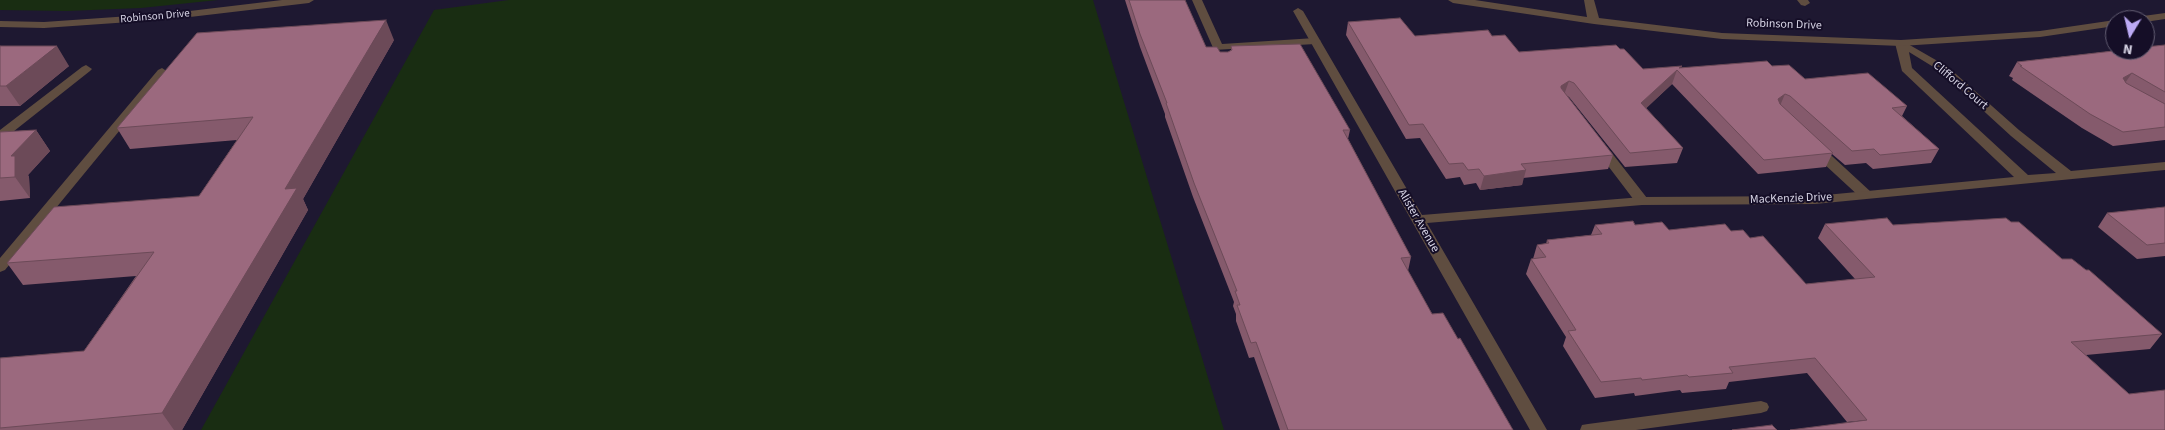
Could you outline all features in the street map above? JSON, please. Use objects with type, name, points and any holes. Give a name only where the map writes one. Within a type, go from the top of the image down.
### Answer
[{"type":"street","name":"Robinson Drive","points":[[0,24],[44,25],[173,16],[309,0]]},
{"type":"street","points":[[1197,0],[1223,62]]},
{"type":"street","name":"Robinson Drive","points":[[1453,0],[1594,22],[1722,36],[1901,43],[2040,34],[2105,24]]},
{"type":"street","points":[[1589,0],[1594,22]]},
{"type":"street","name":"Alister Avenue","points":[[1298,11],[1539,430]]},
{"type":"street","points":[[1218,48],[1315,41]]},
{"type":"street","name":"Clifford Court","points":[[1901,43],[1944,69],[2014,133],[2069,176]]},
{"type":"street","name":"Clifford Court","points":[[1901,43],[1906,69],[2025,180]]},
{"type":"street","points":[[0,136],[86,69]]},
{"type":"street","points":[[0,267],[162,72]]},
{"type":"street","points":[[1594,139],[1642,201]]},
{"type":"street","points":[[1806,139],[1866,195]]},
{"type":"street","name":"MacKenzie Drive","points":[[1417,220],[1642,201],[1815,200],[2165,166]]},
{"type":"street","points":[[1588,430],[1761,408]]},
{"type":"green space","points":[[0,0],[218,0],[141,8],[67,11],[0,10]]},
{"type":"green space","points":[[509,0],[1093,0],[1224,430],[201,430],[434,10]]},
{"type":"building","points":[[1129,0],[1185,0],[1206,47],[1217,47],[1220,52],[1232,50],[1231,46],[1300,44],[1350,130],[1343,130],[1411,257],[1401,258],[1432,314],[1443,313],[1458,339],[1460,338],[1513,430],[1288,430],[1256,342],[1251,343],[1237,305],[1240,305],[1235,291],[1237,291],[1194,183]]},
{"type":"building","points":[[1400,18],[1415,36],[1488,30],[1492,36],[1505,35],[1519,52],[1616,45],[1620,49],[1624,49],[1643,69],[1767,61],[1772,66],[1789,65],[1805,79],[1868,73],[1907,106],[1892,108],[1939,149],[1880,155],[1874,149],[1852,151],[1790,96],[1785,94],[1778,99],[1780,104],[1833,153],[1764,160],[1677,70],[1641,103],[1683,148],[1630,153],[1574,83],[1569,81],[1561,86],[1561,88],[1613,155],[1521,164],[1526,170],[1484,176],[1479,169],[1468,170],[1463,163],[1449,164],[1423,124],[1409,125],[1348,22]]},
{"type":"building","points":[[386,20],[285,189],[297,188],[162,413],[0,428],[0,358],[84,351],[154,252],[7,263],[54,207],[199,196],[253,117],[117,128],[197,33]]},
{"type":"building","points":[[2165,45],[2165,92],[2132,73],[2123,78],[2126,83],[2165,104],[2165,127],[2123,132],[2090,114],[2020,66],[2022,66],[2017,62],[2105,52],[2105,60],[2155,60],[2155,46]]},
{"type":"building","points":[[0,46],[57,46],[6,86],[0,86]]},
{"type":"building","points":[[36,130],[11,156],[15,156],[15,177],[0,178],[0,132]]},
{"type":"building","points":[[2165,207],[2165,243],[2147,245],[2107,213]]},
{"type":"building","points":[[1887,218],[1893,225],[2006,218],[2011,222],[2019,222],[2062,259],[2072,259],[2086,270],[2089,270],[2162,334],[2071,342],[2129,394],[2165,390],[2165,430],[1790,430],[1867,420],[1815,358],[1729,367],[1733,373],[1601,382],[1568,331],[1576,330],[1531,259],[1546,257],[1537,245],[1549,243],[1547,240],[1602,234],[1595,225],[1633,221],[1635,225],[1662,222],[1669,230],[1725,224],[1731,231],[1743,230],[1750,238],[1763,236],[1806,284],[1875,277],[1825,224]]},
{"type":"building","points":[[1772,425],[1777,430],[1732,430]]}]
